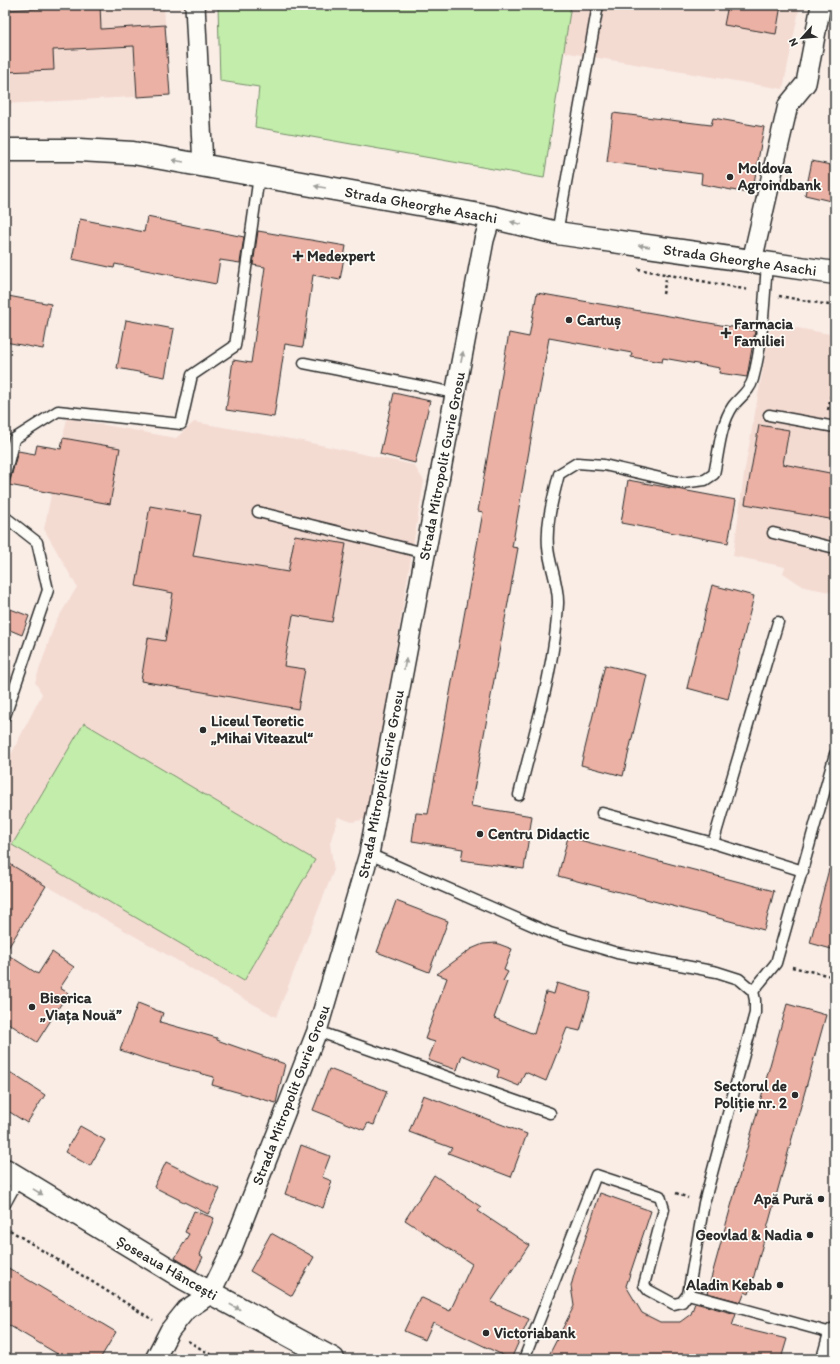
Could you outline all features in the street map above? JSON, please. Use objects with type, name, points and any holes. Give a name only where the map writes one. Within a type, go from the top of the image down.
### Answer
[{"type":"main road","name":"Strada Gheorghe Asachi","points":[[5,150],[79,150],[133,153],[490,217],[556,233],[835,273]]},
{"type":"main road","name":"Șoseaua Hâncești","points":[[12,1175],[210,1294],[333,1359]]},
{"type":"main road","points":[[828,1359],[835,1334]]},
{"type":"street","points":[[195,5],[203,166]]},
{"type":"street","points":[[759,262],[788,105],[806,83],[821,5]]},
{"type":"street","name":"Strada Mitropolit Gurie Grosu","points":[[210,1294],[231,1251],[317,1030],[369,854],[484,240],[490,217]]},
{"type":"street","points":[[155,1359],[170,1330],[186,1310],[210,1294]]},
{"type":"lane","points":[[556,233],[598,5]]},
{"type":"lane","points":[[5,475],[14,439],[58,411],[181,424],[192,375],[235,346],[259,176]]},
{"type":"lane","points":[[519,795],[543,695],[554,641],[558,602],[552,563],[548,548],[548,530],[551,503],[559,474],[577,463],[604,465],[682,483],[705,480],[714,474],[723,428],[733,406],[748,390],[753,381],[762,325],[765,293],[759,262]]},
{"type":"lane","points":[[304,363],[455,393]]},
{"type":"lane","points":[[769,416],[830,426]]},
{"type":"lane","points":[[258,512],[425,553]]},
{"type":"lane","points":[[5,517],[37,542],[48,590],[5,716]]},
{"type":"lane","points":[[773,533],[835,548]]},
{"type":"lane","points":[[713,843],[778,622]]},
{"type":"lane","points":[[753,991],[776,963],[835,754]]},
{"type":"lane","points":[[602,813],[713,843],[803,871]]},
{"type":"lane","points":[[369,854],[550,933],[616,953],[717,972],[739,979],[753,991],[756,1000],[755,1013],[704,1203],[688,1294],[682,1302],[674,1304],[648,1290],[644,1285],[664,1209],[660,1196],[596,1175],[524,1359]]},
{"type":"lane","points":[[317,1030],[550,1113]]},
{"type":"lane","points":[[5,1204],[12,1175]]},
{"type":"lane","points":[[688,1294],[835,1334]]},
{"type":"path","points":[[636,268],[835,306]]},
{"type":"path","points":[[663,294],[667,274]]},
{"type":"path","points":[[830,426],[835,377]]},
{"type":"path","points":[[776,963],[835,977]]},
{"type":"path","points":[[669,1191],[704,1203]]},
{"type":"path","points":[[5,1227],[218,1359]]},
{"type":"shaded area","points":[[5,5],[164,5],[170,95],[5,104]]},
{"type":"shaded area","points":[[571,5],[800,5],[783,89],[563,52]]},
{"type":"shaded area","points":[[771,323],[835,335],[835,593],[804,587],[783,573],[785,567],[733,556],[744,474]]},
{"type":"shaded area","name":"Liceul Teoretic „Mihai Viteazul“","points":[[67,418],[176,438],[194,422],[302,441],[414,465],[424,481],[368,814],[366,819],[352,822],[338,817],[330,843],[334,870],[276,1017],[5,862],[5,766],[42,694],[35,682],[55,623],[77,587],[44,529]]},
{"type":"green space","points":[[218,5],[571,5],[544,178],[255,127],[259,87],[220,81]]},
{"type":"green space","points":[[84,723],[315,860],[244,981],[12,845]]},
{"type":"building","points":[[46,5],[100,5],[101,29],[165,25],[170,95],[137,97],[134,46],[53,50],[54,70],[5,72],[5,10],[46,8]]},
{"type":"building","points":[[728,5],[781,5],[776,34],[724,25]]},
{"type":"building","points":[[613,113],[711,125],[713,118],[764,127],[752,194],[701,184],[702,174],[607,162]]},
{"type":"building","points":[[812,161],[835,166],[835,202],[805,195]]},
{"type":"building","points":[[147,217],[244,237],[240,263],[220,260],[216,284],[115,264],[114,268],[72,259],[80,219],[144,232]]},
{"type":"building","points":[[258,231],[346,246],[340,280],[313,275],[303,347],[285,344],[274,417],[226,410],[233,360],[251,363],[265,267],[253,265]]},
{"type":"building","points":[[537,293],[755,331],[747,377],[719,373],[720,368],[663,358],[662,362],[631,357],[632,353],[549,338],[512,547],[518,548],[471,806],[532,816],[524,869],[461,860],[463,849],[412,841],[416,813],[428,814],[483,512],[478,511],[509,333],[529,337]]},
{"type":"building","points":[[8,296],[51,304],[43,349],[5,342],[5,313]]},
{"type":"building","points":[[126,320],[174,329],[165,377],[117,368]]},
{"type":"building","points":[[394,393],[430,401],[415,463],[380,454]]},
{"type":"building","points":[[759,425],[789,430],[783,464],[835,474],[835,520],[745,504]]},
{"type":"building","points":[[63,438],[120,448],[110,504],[9,485],[18,451],[35,454],[37,445],[61,449]]},
{"type":"building","points":[[628,480],[736,500],[728,543],[621,523]]},
{"type":"building","points":[[150,506],[201,515],[193,556],[288,572],[295,535],[346,544],[332,622],[293,615],[284,666],[305,669],[298,709],[141,681],[148,638],[165,641],[173,593],[136,586]]},
{"type":"building","points":[[712,585],[754,596],[728,699],[687,688]]},
{"type":"building","points":[[5,607],[29,616],[22,635],[5,628]]},
{"type":"building","points":[[605,665],[647,675],[623,776],[581,765]]},
{"type":"building","points":[[568,837],[774,891],[764,930],[558,876]]},
{"type":"building","points":[[5,861],[46,886],[5,953]]},
{"type":"building","points":[[829,869],[835,870],[835,950],[810,943]]},
{"type":"building","points":[[396,901],[448,921],[429,972],[377,952]]},
{"type":"building","points":[[496,943],[512,949],[504,970],[508,972],[503,981],[507,982],[494,1018],[534,1034],[546,992],[554,994],[557,983],[591,993],[580,1031],[567,1028],[546,1081],[525,1072],[519,1086],[497,1077],[499,1070],[462,1055],[457,1070],[428,1060],[435,1042],[425,1039],[447,978],[437,974],[471,949],[483,944]]},
{"type":"building","name":"Biserica „Viața Nouă”","points":[[52,952],[74,967],[60,988],[68,993],[37,1042],[5,1021],[5,953],[38,974]]},
{"type":"building","points":[[138,1003],[163,1013],[160,1022],[217,1038],[217,1040],[285,1064],[276,1103],[212,1085],[214,1077],[146,1059],[120,1050]]},
{"type":"building","points":[[787,1004],[826,1015],[749,1294],[745,1292],[741,1302],[707,1293]]},
{"type":"building","points":[[5,1069],[45,1095],[27,1123],[5,1109]]},
{"type":"building","points":[[329,1069],[387,1091],[374,1125],[368,1123],[364,1130],[313,1110]]},
{"type":"building","points":[[423,1095],[527,1134],[511,1177],[448,1153],[452,1148],[409,1132]]},
{"type":"building","points":[[80,1126],[105,1140],[90,1166],[65,1152]]},
{"type":"building","points":[[301,1145],[330,1156],[322,1177],[332,1181],[323,1208],[285,1194]]},
{"type":"building","points":[[166,1162],[220,1189],[208,1214],[154,1187]]},
{"type":"building","points":[[434,1175],[481,1207],[478,1211],[529,1245],[491,1302],[529,1319],[511,1359],[433,1322],[425,1340],[404,1331],[420,1297],[450,1311],[472,1264],[405,1220]]},
{"type":"building","points":[[600,1193],[651,1211],[626,1286],[642,1313],[660,1322],[680,1322],[691,1314],[695,1303],[736,1314],[732,1326],[787,1339],[781,1359],[547,1359],[574,1306],[571,1286]]},
{"type":"building","points":[[194,1211],[214,1218],[200,1255],[203,1257],[196,1271],[175,1258],[189,1234],[185,1232]]},
{"type":"building","points":[[271,1233],[314,1257],[292,1296],[250,1271]]},
{"type":"building","points":[[5,1266],[116,1332],[100,1359],[66,1359],[5,1323]]},
{"type":"place","name":"Moldova Agroindbank","points":[[730,177]]},
{"type":"place","name":"Medexpert","points":[[298,256]]},
{"type":"place","name":"Cartuș","points":[[569,320]]},
{"type":"place","name":"Farmacia Familiei","points":[[726,333]]},
{"type":"place","name":"Liceul Teoretic „Mihai Viteazul“","points":[[203,730]]},
{"type":"place","name":"Centru Didactic","points":[[480,834]]},
{"type":"place","name":"Biserica „Viața Nouă”","points":[[32,1007]]},
{"type":"place","name":"Sectorul de Poliție nr. 2","points":[[795,1095]]},
{"type":"place","name":"Apă Pură","points":[[821,1199]]},
{"type":"place","name":"Geovlad & Nadia","points":[[810,1235]]},
{"type":"place","name":"Aladin Kebab","points":[[780,1285]]},
{"type":"place","name":"Victoriabank","points":[[486,1333]]}]
